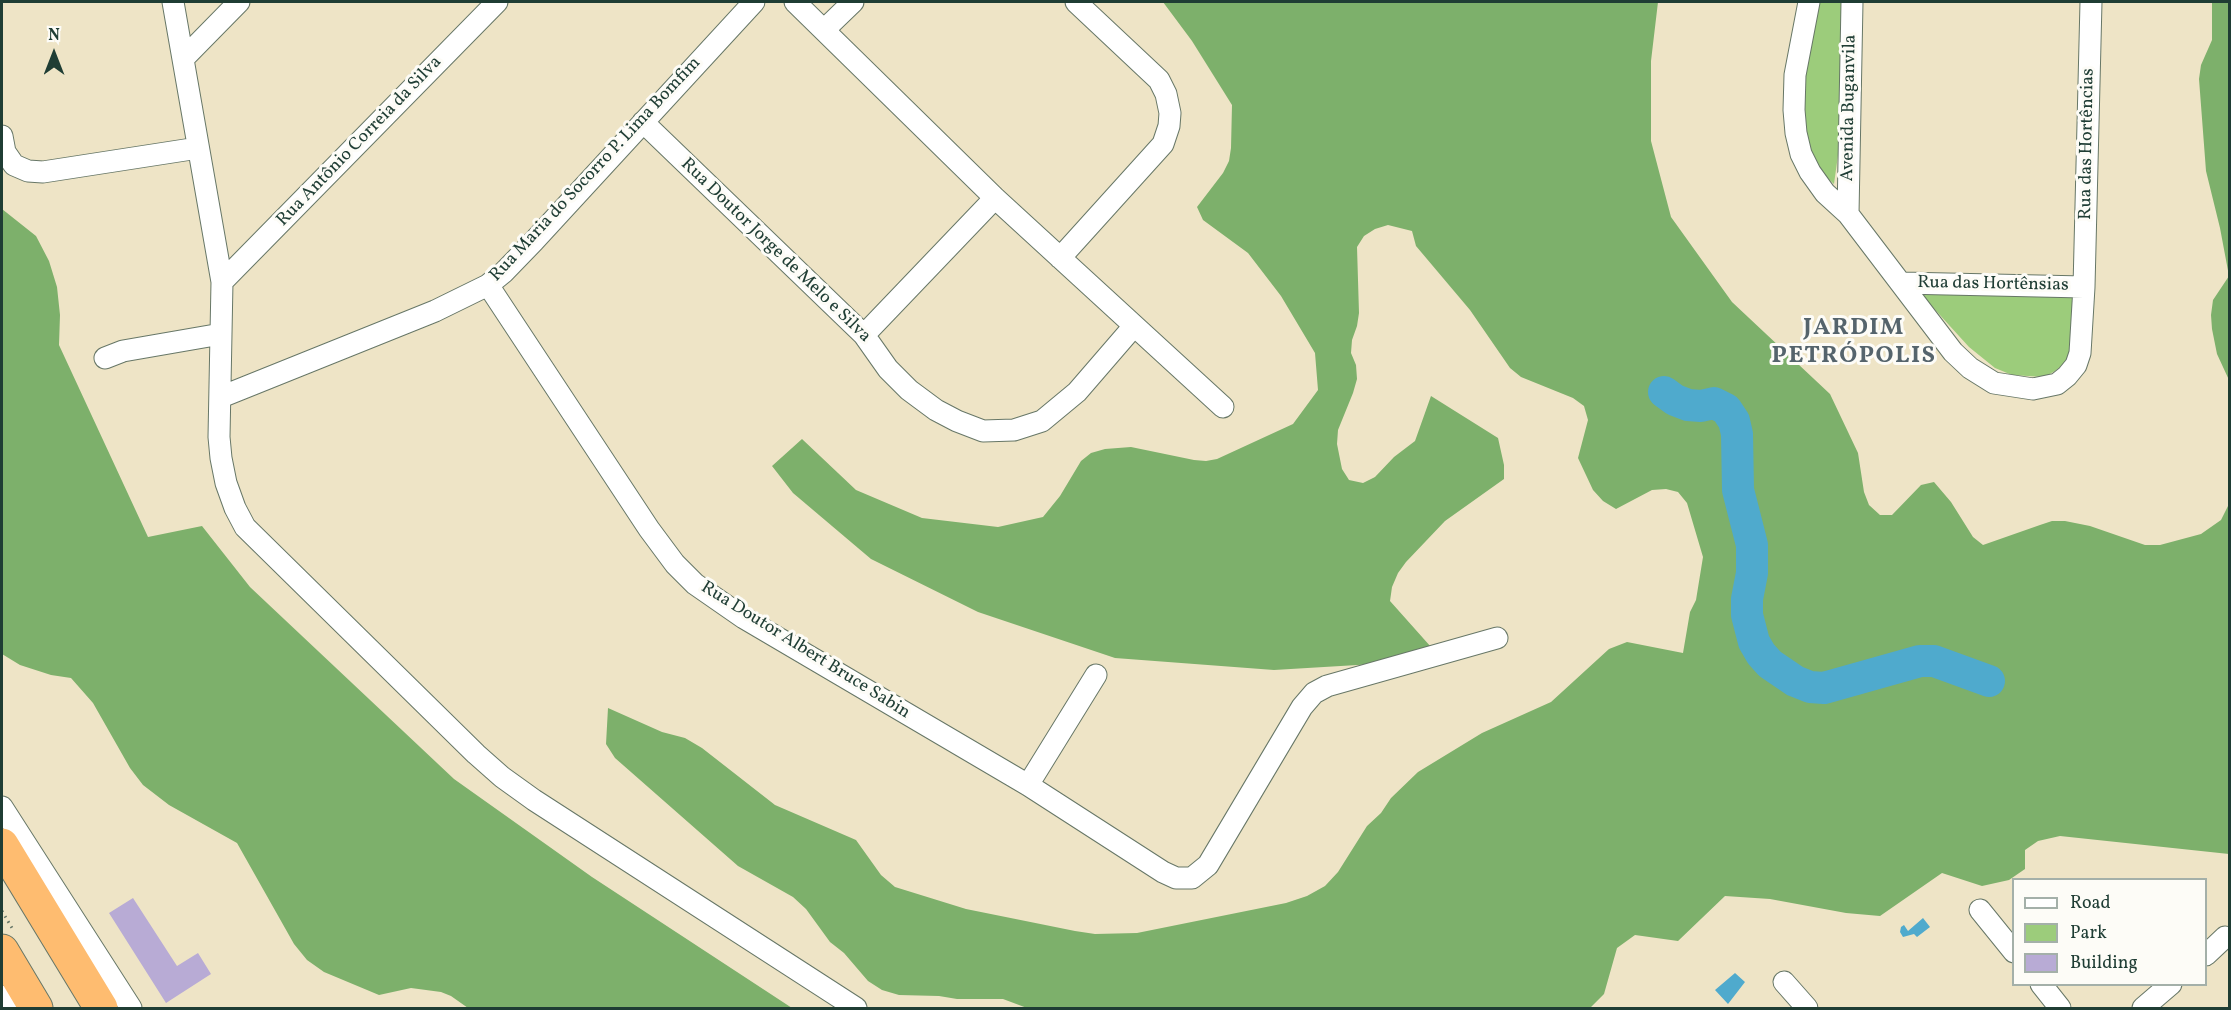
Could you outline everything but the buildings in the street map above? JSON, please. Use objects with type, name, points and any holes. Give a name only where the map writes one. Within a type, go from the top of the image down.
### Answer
[{"type":"highway","points":[[2,845],[102,1008]]},
{"type":"highway","points":[[2,951],[36,1008]]},
{"type":"street","points":[[172,2],[222,282],[219,437],[221,458],[226,483],[235,508],[246,527],[476,754],[534,800],[856,1008]]},
{"type":"street","points":[[183,59],[239,2]]},
{"type":"street","name":"Rua Antônio Correia da Silva","points":[[222,282],[497,2]]},
{"type":"street","name":"Rua Maria do Socorro P. Lima Bomfim","points":[[221,397],[435,311],[488,285],[534,241],[754,2]]},
{"type":"street","points":[[795,2],[995,198],[1222,407]]},
{"type":"street","points":[[825,29],[853,2]]},
{"type":"street","points":[[1060,258],[1163,144],[1169,126],[1170,113],[1159,80],[1076,2]]},
{"type":"street","name":"Avenida Buganvila","points":[[1809,2],[1795,75],[1794,110],[1801,154],[1809,172],[1825,193],[1848,214],[1953,352],[1970,368],[1994,383],[2033,389],[2057,384],[2076,365],[2080,353],[2084,286]]},
{"type":"street","name":"Avenida Buganvila","points":[[1848,214],[1852,2]]},
{"type":"street","name":"Rua das Hortências","points":[[2084,286],[2091,2]]},
{"type":"street","name":"Rua Doutor Jorge de Melo e Silva","points":[[643,122],[864,335],[888,369],[909,390],[936,410],[957,421],[982,431],[1014,429],[1042,421],[1077,392],[1134,326]]},
{"type":"street","points":[[2,136],[5,152],[14,165],[28,171],[55,171],[198,148]]},
{"type":"street","points":[[864,335],[995,198]]},
{"type":"street","name":"Rua das Hortênsias","points":[[1902,283],[2084,286]]},
{"type":"street","name":"Rua Doutor Albert Bruce Sabin","points":[[488,285],[649,529],[675,564],[695,584],[744,618],[1028,785],[1163,873],[1184,879],[1192,878],[1208,865],[1302,707],[1314,693],[1327,686],[1497,638]]},
{"type":"street","points":[[105,358],[123,351],[221,334]]},
{"type":"street","points":[[1028,785],[1096,675]]},
{"type":"street","points":[[2,807],[130,1008]]},
{"type":"street","points":[[1980,910],[2012,951]]},
{"type":"street","points":[[2207,952],[2225,938]]},
{"type":"street","points":[[1784,982],[1807,1008]]},
{"type":"street","points":[[2042,986],[2060,1008]]},
{"type":"street","points":[[2143,1008],[2168,986]]},
{"type":"street","points":[[2,996],[9,1008]]},
{"type":"green space","points":[[1163,2],[1658,2],[1651,61],[1651,141],[1671,217],[1732,302],[1830,394],[1858,453],[1864,492],[1869,505],[1880,515],[1892,515],[1921,485],[1934,482],[1951,502],[1973,537],[1983,545],[2052,521],[2065,521],[2090,526],[2145,545],[2160,545],[2201,534],[2221,520],[2229,504],[2229,854],[2060,836],[2038,841],[2025,850],[2025,869],[2009,880],[1982,886],[1942,873],[1880,916],[1846,913],[1770,899],[1725,896],[1678,941],[1635,935],[1617,948],[1604,994],[1590,1008],[1027,1008],[1003,999],[899,995],[882,990],[868,981],[844,953],[830,942],[806,909],[793,897],[738,866],[615,758],[606,744],[608,708],[662,732],[685,738],[702,748],[775,805],[856,840],[881,875],[895,887],[966,909],[1075,931],[1095,934],[1137,933],[1286,903],[1307,896],[1325,886],[1338,872],[1367,826],[1418,772],[1482,733],[1551,702],[1609,649],[1627,642],[1683,653],[1690,612],[1696,600],[1703,557],[1687,503],[1678,492],[1666,489],[1652,490],[1616,509],[1603,501],[1593,490],[1578,458],[1588,420],[1584,406],[1573,398],[1521,377],[1510,368],[1470,310],[1416,246],[1412,231],[1388,225],[1364,236],[1357,247],[1359,313],[1351,353],[1356,365],[1357,379],[1338,430],[1337,444],[1342,469],[1349,480],[1363,483],[1375,477],[1394,457],[1415,441],[1431,396],[1498,438],[1504,465],[1504,479],[1445,521],[1406,562],[1392,587],[1390,601],[1431,647],[1374,664],[1274,670],[1115,658],[978,612],[871,559],[793,493],[772,466],[802,439],[856,490],[922,518],[998,527],[1043,517],[1060,496],[1081,461],[1091,453],[1105,449],[1131,447],[1206,461],[1217,459],[1293,424],[1318,390],[1315,353],[1281,296],[1248,253],[1203,220],[1197,207],[1223,173],[1229,161],[1232,105],[1192,41]]},
{"type":"green space","points":[[1817,2],[1843,2],[1839,148],[1834,184],[1825,176],[1810,152],[1804,131],[1800,88]]},
{"type":"green space","points":[[2212,2],[2230,2],[2229,380],[2217,354],[2212,329],[2213,300],[2229,276],[2206,171],[2199,79],[2201,65],[2212,40]]},
{"type":"green space","points":[[2,209],[36,236],[49,261],[57,287],[60,315],[59,345],[148,537],[202,526],[250,587],[454,779],[592,877],[792,1008],[468,1008],[441,992],[411,988],[379,995],[324,972],[307,960],[294,944],[237,843],[169,805],[143,785],[130,768],[93,703],[71,678],[51,675],[20,665],[2,654]]},
{"type":"green space","points":[[1918,291],[2077,294],[2076,342],[2066,362],[2044,377],[2012,375],[1995,368],[1969,347]]},
{"type":"water","points":[[1923,918],[1930,927],[1917,937],[1914,934],[1903,937],[1900,932],[1901,927],[1904,925],[1908,931]]},
{"type":"water","points":[[1735,973],[1745,982],[1728,1004],[1715,990]]},
{"type":"waterway","points":[[1664,392],[1688,405],[1701,406],[1714,403],[1726,409],[1734,421],[1737,434],[1738,490],[1752,545],[1752,573],[1747,599],[1747,615],[1754,642],[1770,664],[1795,681],[1810,687],[1824,688],[1920,661],[1934,661],[1989,681]]},
{"type":"district","name":"JARDIM PETRÓPOLIS","points":[[1854,344]]}]
